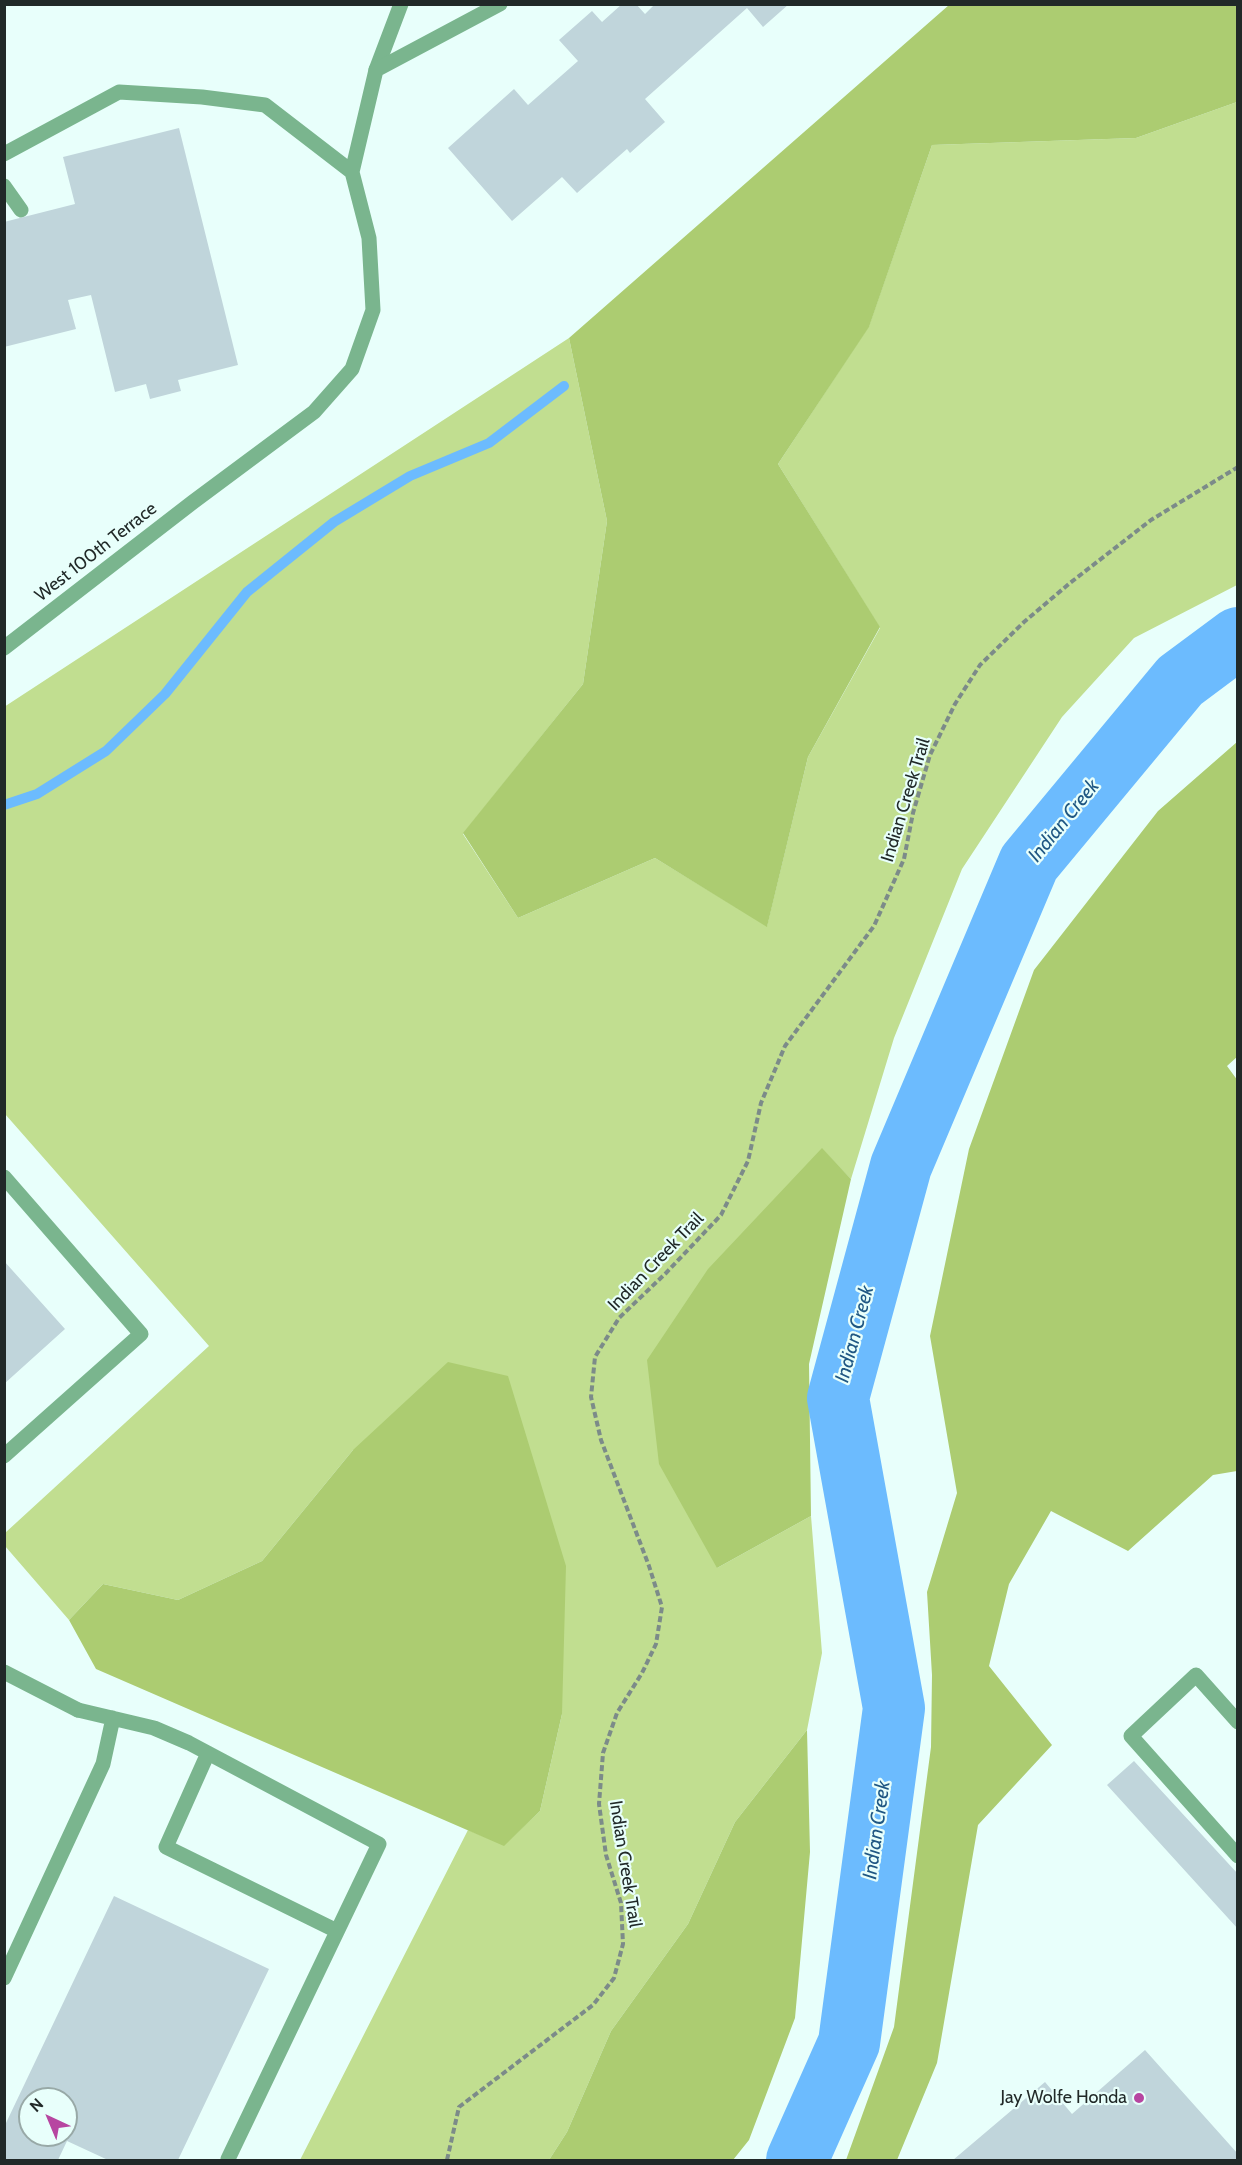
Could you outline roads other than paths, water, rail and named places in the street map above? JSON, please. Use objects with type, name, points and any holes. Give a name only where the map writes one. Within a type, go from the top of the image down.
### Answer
[{"type":"street","points":[[4,154],[119,92],[202,97],[265,105],[352,171],[376,70],[401,4]]},
{"type":"street","points":[[376,70],[500,4]]},
{"type":"street","name":"West 100th Terrace","points":[[4,648],[314,412],[352,369],[373,310],[369,238],[352,171]]},
{"type":"street","points":[[4,186],[21,210]]},
{"type":"street","points":[[4,1177],[141,1334],[4,1456]]},
{"type":"street","points":[[4,1672],[78,1710],[154,1728],[208,1753],[379,1844],[228,2159]]},
{"type":"street","points":[[1238,1722],[1196,1675],[1131,1736],[1238,1856]]},
{"type":"street","points":[[4,1978],[103,1764],[113,1718]]},
{"type":"street","points":[[208,1753],[166,1847],[336,1931]]},
{"type":"waterway","points":[[4,805],[37,794],[106,751],[165,694],[247,592],[334,522],[410,476],[489,443],[564,386]]},
{"type":"waterway","name":"Indian Creek","points":[[797,2160],[849,2043],[894,1708],[838,1398],[901,1166],[1029,863],[1180,681],[1238,638]]},
{"type":"place","name":"Jay Wolfe Honda","points":[[1139,2098]]}]
